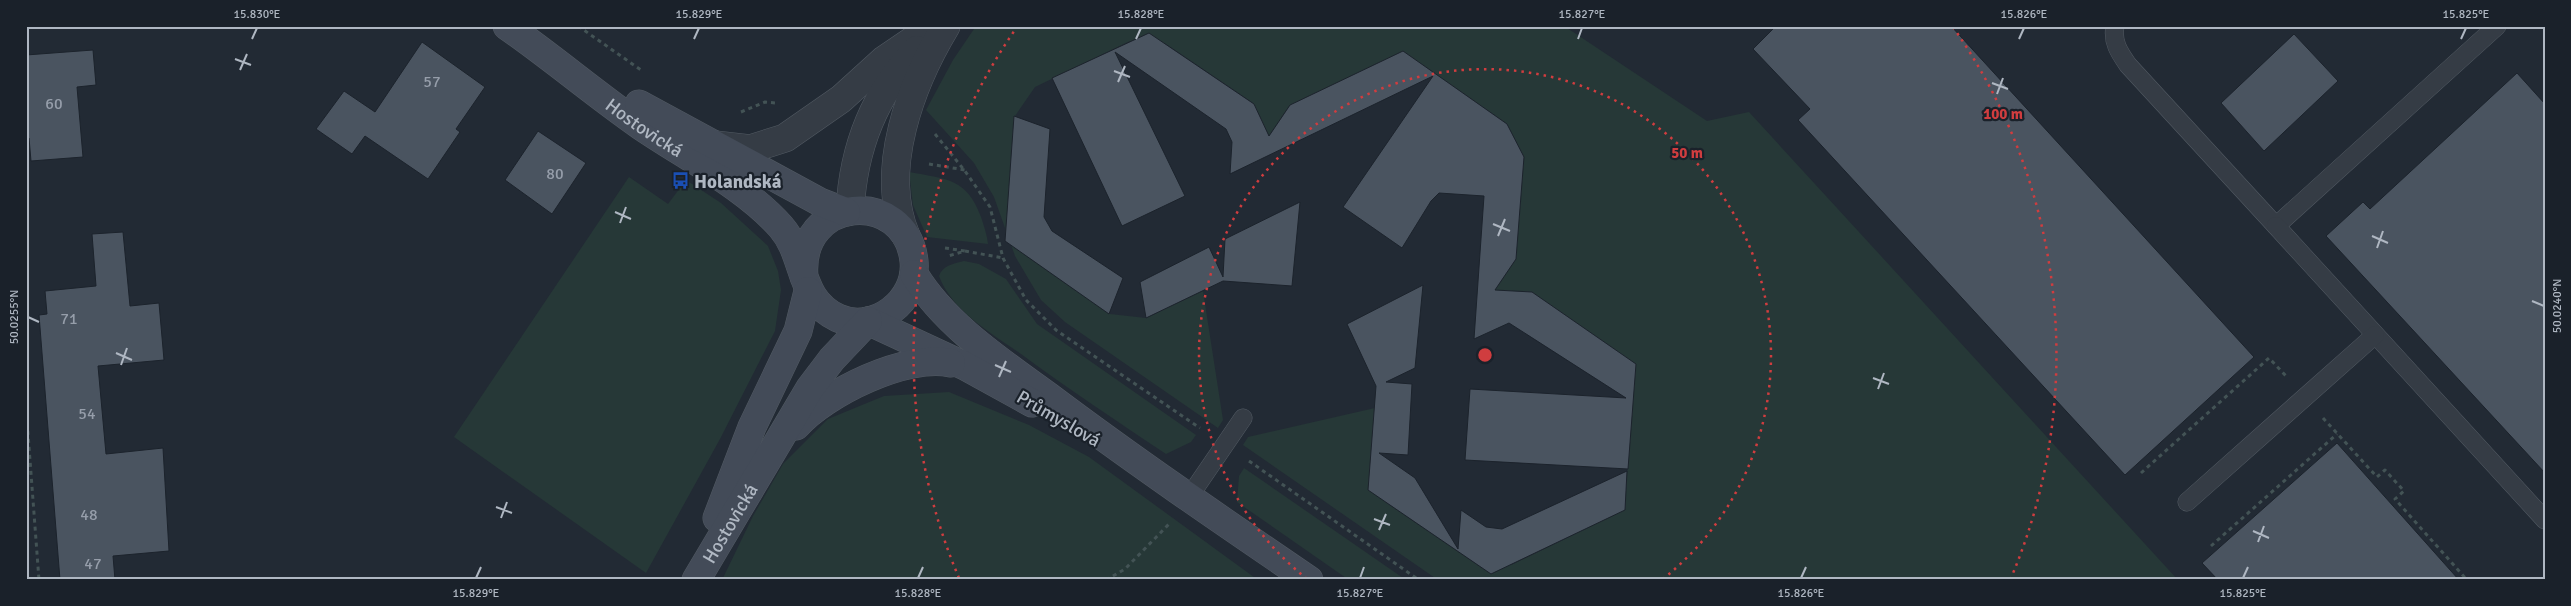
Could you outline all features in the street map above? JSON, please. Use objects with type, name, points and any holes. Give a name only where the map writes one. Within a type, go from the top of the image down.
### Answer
[{"type":"main road","name":"Hostovická","points":[[510,28],[710,144],[820,202],[848,211],[873,212],[886,218],[906,236],[913,254],[914,274],[906,295],[899,305],[880,318],[868,321],[854,322],[840,319],[827,312],[806,284],[790,238],[770,217],[723,180],[598,96],[510,28]]},
{"type":"main road","name":"Hostovická","points":[[694,580],[752,427],[798,331],[806,284],[804,253],[815,230],[824,222],[848,211]]},
{"type":"main road","name":"Průmyslová","points":[[914,274],[935,304],[980,344],[1140,464],[1309,580]]},
{"type":"main road","name":"Hostovická","points":[[694,580],[820,373],[868,321]]},
{"type":"main road","name":"Průmyslová","points":[[868,321],[965,366],[1140,464]]},
{"type":"main road","points":[[769,457],[800,421],[831,397],[852,386],[914,362],[943,361],[965,366]]},
{"type":"street","points":[[710,144],[750,149],[785,138],[841,99],[884,60],[934,26]]},
{"type":"street","points":[[848,211],[857,152],[879,101],[906,62],[941,26]]},
{"type":"street","points":[[906,236],[898,208],[897,170],[902,128],[909,105],[932,51],[946,26]]},
{"type":"lane","points":[[2115,26],[2113,36],[2119,52],[2128,65],[2545,520]]},
{"type":"lane","points":[[2276,226],[2497,26]]},
{"type":"lane","points":[[2187,502],[2374,335]]},
{"type":"lane","points":[[1189,497],[1243,418]]},
{"type":"path","points":[[909,105],[965,170],[990,207],[1003,258],[1026,300],[1056,330],[1419,580]]},
{"type":"path","points":[[965,251],[1003,258]]},
{"type":"path","points":[[2141,473],[2269,358],[2376,478],[2385,470],[2398,484],[2404,491],[2395,499],[2467,580]]},
{"type":"path","points":[[26,407],[40,580]]},
{"type":"path","points":[[2211,546],[2337,434]]},
{"type":"path","points":[[1106,580],[1125,569],[1171,522],[1189,497]]},
{"type":"shaded area","points":[[976,26],[1564,26],[1707,121],[1749,112],[2178,580],[1438,580],[1243,445],[1248,437],[1375,408],[1370,471],[1387,503],[1475,563],[1511,565],[1606,519],[1626,490],[1634,385],[1495,290],[1515,260],[1524,157],[1507,124],[1420,63],[1384,60],[1289,106],[1269,136],[1253,103],[1166,44],[1130,41],[1035,87],[1015,116],[1023,253],[1110,314],[1146,318],[1203,291],[1223,420],[1218,428],[1065,322],[1041,300],[1015,256],[994,197],[974,163],[926,110],[953,60]]},
{"type":"shaded area","points":[[909,172],[934,176],[954,182],[962,187],[969,194],[981,217],[988,244],[927,237],[913,205]]},
{"type":"shaded area","points":[[629,177],[668,204],[686,180],[721,203],[768,246],[778,271],[781,290],[775,331],[720,439],[646,573],[454,437]]},
{"type":"shaded area","points":[[964,261],[979,264],[1006,279],[1037,324],[1196,435],[1191,442],[1166,454],[985,329],[953,300],[939,276],[946,267]]},
{"type":"shaded area","points":[[949,392],[1029,425],[1089,457],[1258,580],[722,580],[753,516],[783,464],[828,419],[884,396]]},
{"type":"shaded area","points":[[1244,468],[1406,580],[1349,580],[1237,502],[1239,476]]},
{"type":"building","points":[[1776,26],[1951,26],[2254,357],[2125,475],[1798,120],[1810,109],[1753,49]]},
{"type":"building","points":[[1149,33],[1254,104],[1269,136],[1290,105],[1403,51],[1507,124],[1524,157],[1516,259],[1495,290],[1532,292],[1636,364],[1628,469],[1465,460],[1470,389],[1626,398],[1509,323],[1474,339],[1484,196],[1439,193],[1431,201],[1402,248],[1343,207],[1433,76],[1230,174],[1232,142],[1226,129],[1115,52],[1185,196],[1122,226],[1052,78]]},
{"type":"building","points":[[2294,34],[2338,81],[2264,151],[2221,103]]},
{"type":"building","points":[[422,42],[485,87],[456,129],[460,132],[428,179],[365,136],[352,154],[316,129],[344,91],[375,112]]},
{"type":"building","points":[[93,50],[96,85],[77,87],[83,157],[31,161],[29,138],[26,138],[26,55]]},
{"type":"building","points":[[2517,73],[2545,104],[2545,473],[2326,236],[2363,202],[2370,209]]},
{"type":"building","points":[[1014,116],[1050,129],[1044,217],[1052,231],[1123,278],[1109,314],[1005,241]]},
{"type":"building","points":[[538,131],[586,163],[552,214],[505,180]]},
{"type":"building","points":[[1300,202],[1292,286],[1223,281],[1146,318],[1140,282],[1209,247],[1223,277],[1225,239]]},
{"type":"building","points":[[123,232],[130,306],[159,303],[164,360],[98,366],[106,454],[163,448],[169,551],[113,556],[115,580],[60,580],[39,315],[47,314],[45,291],[96,286],[92,234]]},
{"type":"building","points":[[1423,285],[1415,368],[1386,382],[1412,384],[1408,455],[1379,453],[1415,478],[1458,549],[1461,510],[1486,527],[1502,529],[1627,471],[1625,510],[1491,574],[1368,490],[1376,386],[1347,324]]},
{"type":"building","points":[[2337,443],[2459,580],[2218,580],[2202,563]]},
{"type":"place","name":"Holandská","points":[[680,181]]}]
